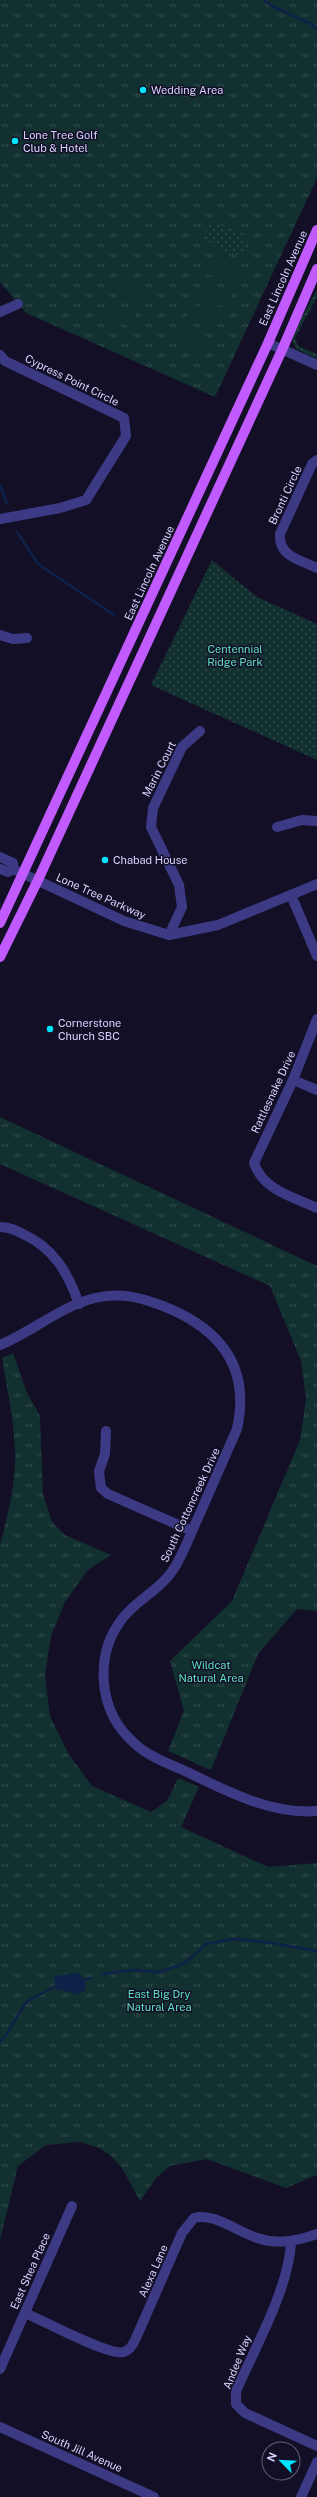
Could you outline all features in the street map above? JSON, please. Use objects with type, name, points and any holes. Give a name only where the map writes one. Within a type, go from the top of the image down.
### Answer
[{"type":"main road","name":"East Lincoln Avenue","points":[[0,924],[268,343],[317,230]]},
{"type":"main road","points":[[0,956],[38,880],[282,350],[317,270]]},
{"type":"street","points":[[0,312],[18,304]]},
{"type":"street","points":[[268,343],[317,365]]},
{"type":"street","name":"Cypress Point Circle","points":[[0,355],[5,361],[124,418],[126,436],[86,500],[60,508],[0,519]]},
{"type":"street","name":"Bronti Circle","points":[[317,460],[312,464],[280,534],[279,541],[283,551],[289,556],[317,568]]},
{"type":"street","points":[[0,635],[13,639],[27,638]]},
{"type":"street","name":"Marin Court","points":[[169,935],[182,907],[179,885],[151,827],[153,808],[182,747],[200,731]]},
{"type":"street","points":[[278,827],[302,820],[317,821]]},
{"type":"street","name":"Lone Tree Parkway","points":[[0,857],[14,863],[13,869]]},
{"type":"street","name":"Lone Tree Parkway","points":[[0,869],[8,872],[13,869]]},
{"type":"street","name":"Lone Tree Parkway","points":[[13,869],[124,921],[169,935],[205,929],[317,884]]},
{"type":"street","points":[[291,895],[317,956]]},
{"type":"street","name":"Rattlesnake Drive","points":[[317,1019],[293,1080],[254,1163],[258,1174],[270,1186],[317,1208]]},
{"type":"street","points":[[293,1080],[317,1090]]},
{"type":"street","points":[[0,1227],[8,1227],[34,1239],[57,1258],[71,1283],[79,1304]]},
{"type":"street","name":"South Cottoncreek Drive","points":[[0,1345],[17,1338],[79,1304],[109,1295],[124,1294],[141,1298],[196,1321],[210,1332],[230,1358],[238,1375],[241,1394],[242,1410],[238,1429],[192,1531],[170,1574],[160,1586],[132,1608],[112,1634],[103,1666],[103,1682],[113,1714],[128,1738],[161,1760],[270,1807],[287,1811],[317,1811]]},
{"type":"street","points":[[106,1432],[105,1454],[99,1471],[101,1488],[108,1494],[192,1531]]},
{"type":"street","name":"East Shea Place","points":[[0,2369],[72,2206]]},
{"type":"street","name":"Alexa Lane","points":[[25,2312],[108,2350],[124,2352],[132,2345],[136,2338],[182,2233],[194,2218],[210,2218],[258,2239],[291,2242],[317,2234]]},
{"type":"street","name":"Andee Way","points":[[291,2242],[288,2268],[236,2391],[236,2404],[245,2413],[317,2446]]},
{"type":"street","name":"South Jill Avenue","points":[[0,2427],[154,2497]]},
{"type":"street","points":[[301,2497],[317,2462]]},
{"type":"green space","points":[[0,0],[317,0],[317,178],[215,397],[26,313],[0,282]]},
{"type":"green space","points":[[217,223],[244,234],[246,247],[240,254],[225,253],[205,239],[204,234],[208,225]]},
{"type":"green space","points":[[212,260],[241,272],[235,285],[206,273]]},
{"type":"green space","points":[[117,279],[146,292],[140,304],[112,292]]},
{"type":"green space","points":[[202,282],[231,295],[225,308],[196,295]]},
{"type":"green space","points":[[317,290],[317,297],[295,338],[298,346],[317,354],[317,359],[296,349],[291,337]]},
{"type":"green space","points":[[107,301],[136,314],[130,327],[101,314]]},
{"type":"green space","points":[[193,304],[221,317],[215,330],[187,317]]},
{"type":"green space","points":[[183,327],[211,339],[205,352],[177,340]]},
{"type":"green space","name":"Centennial Ridge Park","points":[[212,560],[257,597],[317,624],[317,760],[151,685]]},
{"type":"green space","name":"Wildcat Natural Area","points":[[0,1117],[317,1266],[317,1611],[297,1609],[258,1654],[211,1770],[168,1751],[184,1711],[170,1661],[232,1601],[300,1440],[306,1399],[301,1361],[270,1286],[0,1164]]},
{"type":"green space","name":"East Big Dry Natural Area","points":[[13,1353],[27,1393],[40,1416],[43,1494],[52,1522],[65,1535],[111,1555],[88,1570],[65,1602],[51,1636],[45,1675],[50,1716],[68,1753],[92,1786],[151,1812],[167,1801],[178,1778],[199,1787],[181,1827],[268,1867],[317,1863],[317,2175],[286,2188],[207,2159],[170,2166],[157,2177],[140,2201],[122,2168],[110,2155],[99,2148],[80,2142],[46,2145],[18,2166],[0,2240],[0,1544],[11,1499],[15,1464],[12,1417],[2,1358]]},
{"type":"water","points":[[79,1973],[85,1982],[85,1990],[78,1994],[56,1989],[54,1976]]},
{"type":"waterway","points":[[264,0],[270,5],[313,25],[317,29]]},
{"type":"waterway","points":[[0,485],[7,504]]},
{"type":"waterway","points":[[17,532],[38,564],[114,615]]},
{"type":"waterway","points":[[103,1974],[132,1970],[160,1972],[185,1963],[206,1944],[234,1939],[266,1942],[317,1951]]},
{"type":"waterway","points":[[84,1980],[92,1978]]},
{"type":"waterway","points":[[0,2041],[6,2035],[26,2002],[55,1986]]},
{"type":"place","name":"Wedding Area","points":[[143,90]]},
{"type":"place","name":"Lone Tree Golf Club & Hotel","points":[[15,141]]},
{"type":"place","name":"Chabad House","points":[[105,860]]},
{"type":"place","name":"Cornerstone Church SBC","points":[[50,1029]]}]
